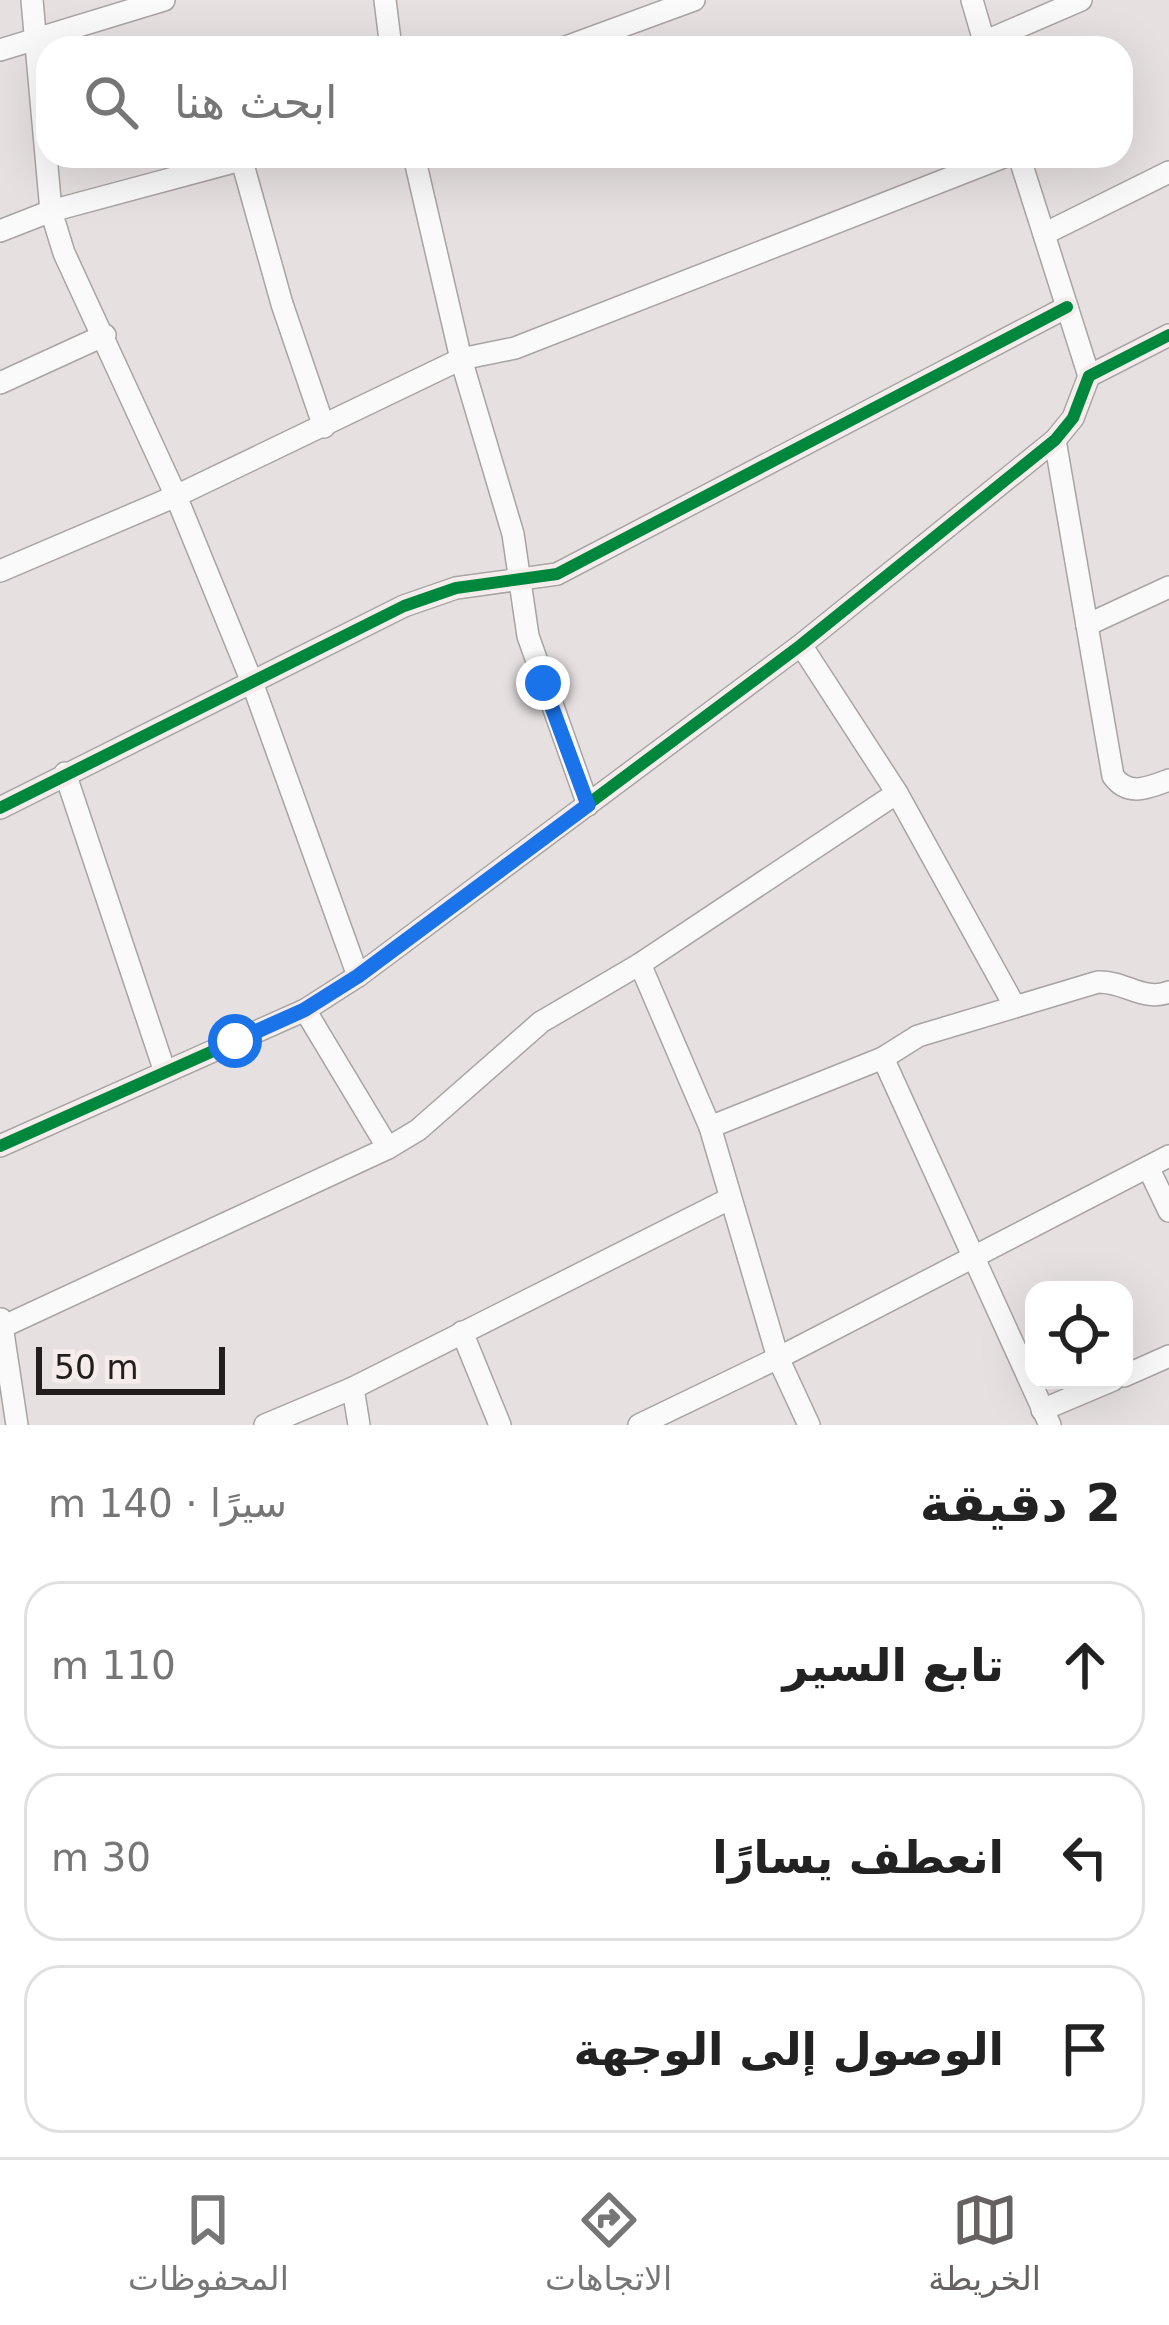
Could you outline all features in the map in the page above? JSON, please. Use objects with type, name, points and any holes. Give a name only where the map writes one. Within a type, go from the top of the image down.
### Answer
[{"type":"street","points":[[32,0],[36,68]]},
{"type":"street","points":[[46,36],[164,0]]},
{"type":"street","points":[[385,0],[390,36]]},
{"type":"street","points":[[596,36],[694,0]]},
{"type":"street","points":[[972,0],[983,36]]},
{"type":"street","points":[[1005,36],[1081,0]]},
{"type":"street","points":[[0,50],[36,39]]},
{"type":"street","points":[[46,168],[51,211],[64,253],[176,496],[252,682],[358,976]]},
{"type":"street","points":[[0,231],[51,211],[212,168]]},
{"type":"street","points":[[251,168],[282,304],[324,428]]},
{"type":"street","points":[[417,168],[461,359],[508,514],[533,653],[588,805]]},
{"type":"street","points":[[0,571],[324,428],[461,359],[515,348],[975,168]]},
{"type":"street","points":[[0,1146],[304,1010],[358,976],[800,645],[1054,440],[1073,418],[1089,376],[1023,168]]},
{"type":"street","points":[[1044,234],[1169,172]]},
{"type":"street","points":[[0,808],[404,606],[456,588],[557,574],[1067,307]]},
{"type":"street","points":[[0,383],[105,335]]},
{"type":"street","points":[[1089,376],[1169,335]]},
{"type":"street","points":[[1054,440],[1113,776],[1120,786],[1132,790],[1169,780]]},
{"type":"street","points":[[1087,625],[1169,587]]},
{"type":"street","points":[[800,645],[898,793],[1014,1004]]},
{"type":"street","points":[[65,773],[165,1072]]},
{"type":"street","points":[[17,1425],[1,1322],[388,1148],[418,1130],[541,1022],[640,964],[898,793]]},
{"type":"street","points":[[640,964],[710,1126],[778,1358],[809,1425]]},
{"type":"street","points":[[710,1126],[883,1058],[918,1036],[1014,1004],[1098,982],[1116,983],[1154,997],[1169,992]]},
{"type":"street","points":[[304,1010],[388,1148]]},
{"type":"street","points":[[883,1058],[1046,1418],[1098,1389]]},
{"type":"street","points":[[639,1425],[1169,1156]]},
{"type":"street","points":[[1148,1167],[1169,1211]]},
{"type":"street","points":[[265,1425],[353,1388],[729,1199]]},
{"type":"street","points":[[462,1332],[500,1425]]},
{"type":"street","points":[[1133,1372],[1169,1356]]},
{"type":"street","points":[[353,1388],[359,1425]]},
{"type":"cycle path","points":[[0,808],[404,606],[456,588],[557,574],[1067,307]]},
{"type":"cycle path","points":[[0,1146],[305,1010],[358,976],[801,645],[1055,440],[1073,418],[1089,376],[1169,335]]},
{"type":"route","points":[[235,1041],[304,1010],[358,976],[588,805],[543,683]]}]
